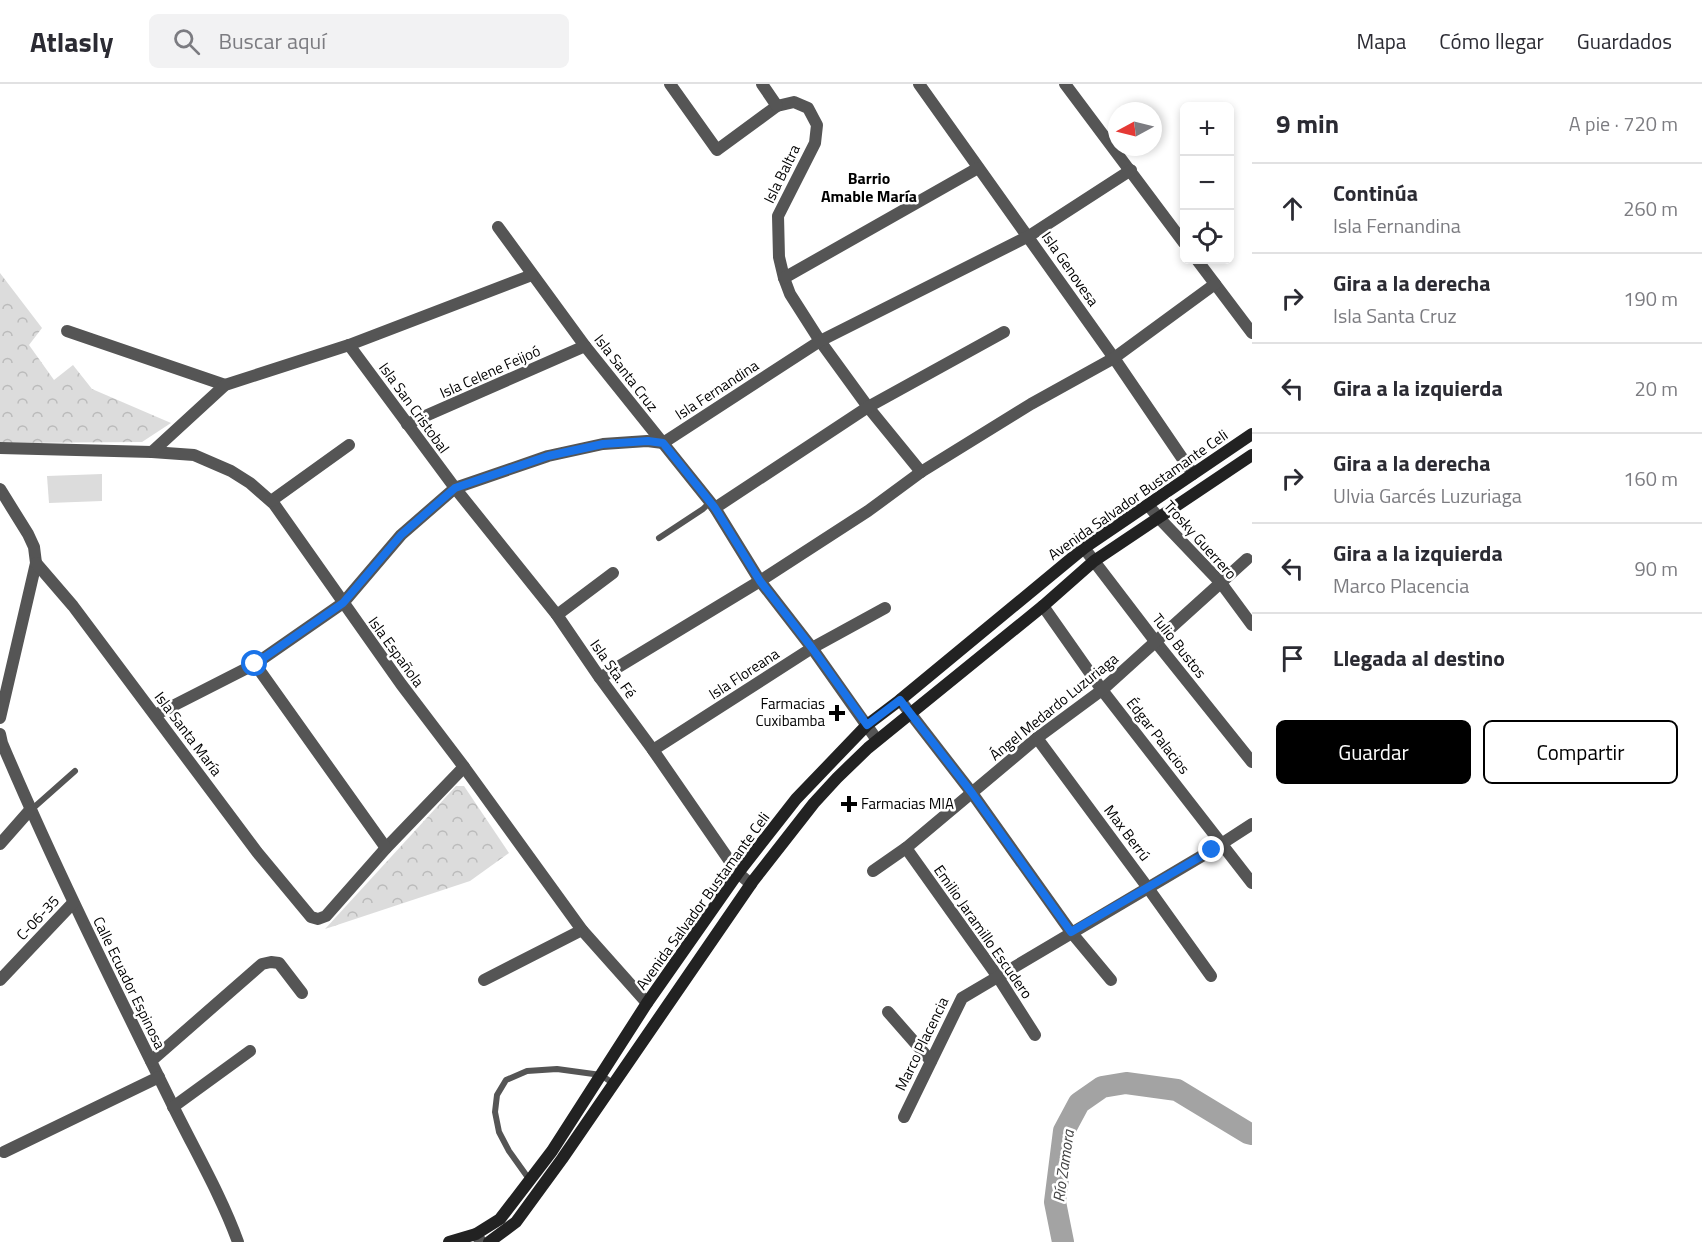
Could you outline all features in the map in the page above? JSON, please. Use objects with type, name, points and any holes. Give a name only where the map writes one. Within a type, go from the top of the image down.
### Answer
[{"type":"main road","name":"Avenida Salvador Bustamante Celi","points":[[449,1242],[478,1238],[500,1219],[552,1151],[647,1003],[738,873],[796,799],[867,725],[1084,548],[1251,437]]},
{"type":"main road","name":"Avenida Salvador Bustamante Celi","points":[[489,1242],[516,1222],[562,1159],[751,884],[814,803],[837,778],[877,740],[1043,606],[1094,561],[1252,455]]},
{"type":"street","points":[[670,84],[717,150],[777,106],[762,84]]},
{"type":"street","name":"Isla Genovesa","points":[[919,84],[1029,236],[1193,474]]},
{"type":"street","points":[[1065,84],[1180,236]]},
{"type":"street","name":"Isla Baltra","points":[[777,106],[794,102],[808,108],[817,125],[815,143],[778,216],[779,257],[790,294],[820,341],[868,407],[921,472]]},
{"type":"street","points":[[784,278],[978,168]]},
{"type":"street","name":"Isla Fernandina","points":[[663,443],[820,341],[1029,236],[1131,170]]},
{"type":"street","name":"Isla Santa Cruz","points":[[498,228],[585,346],[712,505],[760,581],[812,648],[877,740]]},
{"type":"street","points":[[1200,264],[1252,333]]},
{"type":"street","points":[[152,452],[225,385],[349,345],[532,275]]},
{"type":"street","points":[[600,678],[760,581],[868,511],[921,472],[1031,404],[1114,358],[1215,284]]},
{"type":"street","points":[[67,331],[225,385]]},
{"type":"street","points":[[712,505],[868,407],[1004,332]]},
{"type":"street","name":"Isla San Cristobal","points":[[349,345],[455,488]]},
{"type":"street","name":"Isla Celene Feijoó","points":[[407,424],[585,346]]},
{"type":"street","points":[[155,715],[255,664],[343,603],[401,535],[455,488],[548,456],[603,444],[648,441],[663,443]]},
{"type":"street","points":[[271,501],[349,445]]},
{"type":"street","name":"Isla Española","points":[[0,448],[194,455],[231,471],[271,501],[401,684],[582,930],[647,1003]]},
{"type":"street","name":"Isla Sta. Fé","points":[[455,488],[557,615],[738,873]]},
{"type":"street","points":[[0,489],[28,534],[34,547],[36,563],[0,718]]},
{"type":"street","name":"Trosky Guerrero","points":[[1148,505],[1221,583],[1252,625]]},
{"type":"street","name":"Tulio Bustos","points":[[1084,548],[1252,762]]},
{"type":"street","name":"Ángel Medardo Luzuriaga","points":[[873,871],[906,848],[1037,738],[1102,690],[1247,560]]},
{"type":"street","name":"Isla Santa María","points":[[36,563],[73,606],[257,852],[311,917],[318,919],[326,916],[386,848]]},
{"type":"street","points":[[557,615],[613,573]]},
{"type":"street","name":"Édgar Palacios","points":[[1043,606],[1102,690],[1252,883]]},
{"type":"street","name":"Isla Floreana","points":[[653,750],[812,648],[885,608]]},
{"type":"street","points":[[255,664],[386,848],[464,767]]},
{"type":"street","points":[[900,700],[972,793],[1071,932],[1111,980]]},
{"type":"street","name":"Calle Ecuador Espinosa","points":[[0,734],[30,810],[73,903],[238,1242]]},
{"type":"street","name":"Max Berrú","points":[[1037,738],[1211,976]]},
{"type":"street","points":[[0,844],[30,810]]},
{"type":"street","name":"Marco Placencia","points":[[903,1117],[962,998],[1252,824]]},
{"type":"street","name":"Emilio Jaramillo Escudero","points":[[906,848],[998,977],[1035,1035]]},
{"type":"street","points":[[738,873],[751,884]]},
{"type":"street","name":"C-06-35","points":[[0,980],[73,903]]},
{"type":"street","points":[[484,980],[582,930]]},
{"type":"street","points":[[151,1061],[261,964],[279,963],[302,993]]},
{"type":"street","points":[[888,1012],[931,1060]]},
{"type":"street","points":[[173,1107],[250,1051]]},
{"type":"street","points":[[4,1152],[159,1077]]},
{"type":"lane","points":[[659,538],[712,505]]},
{"type":"lane","points":[[30,810],[75,771]]},
{"type":"lane","points":[[530,1180],[509,1151],[499,1132],[495,1112],[497,1095],[506,1080],[527,1071],[557,1069],[601,1075],[614,1084]]},
{"type":"green space","points":[[0,273],[42,328],[29,345],[54,380],[73,365],[92,389],[171,423],[142,442],[0,443]]},
{"type":"green space","points":[[102,474],[102,501],[49,503],[47,476]]},
{"type":"green space","points":[[456,786],[464,786],[509,853],[470,881],[325,929]]},
{"type":"waterway","name":"Río Zamora","points":[[1063,1242],[1055,1202],[1064,1131],[1079,1103],[1102,1087],[1126,1083],[1177,1090],[1252,1134]]},
{"type":"place","name":"Farmacias Cuxibamba","points":[[837,713]]},
{"type":"place","name":"Farmacias MIA","points":[[849,804]]},
{"type":"district","name":"Barrio Amable María","points":[[869,187]]},
{"type":"route","points":[[255,664],[343,603],[401,535],[455,488],[548,456],[603,444],[648,441],[663,443],[715,508],[760,581],[867,725],[900,700],[972,793],[1071,932],[1212,850]]}]
